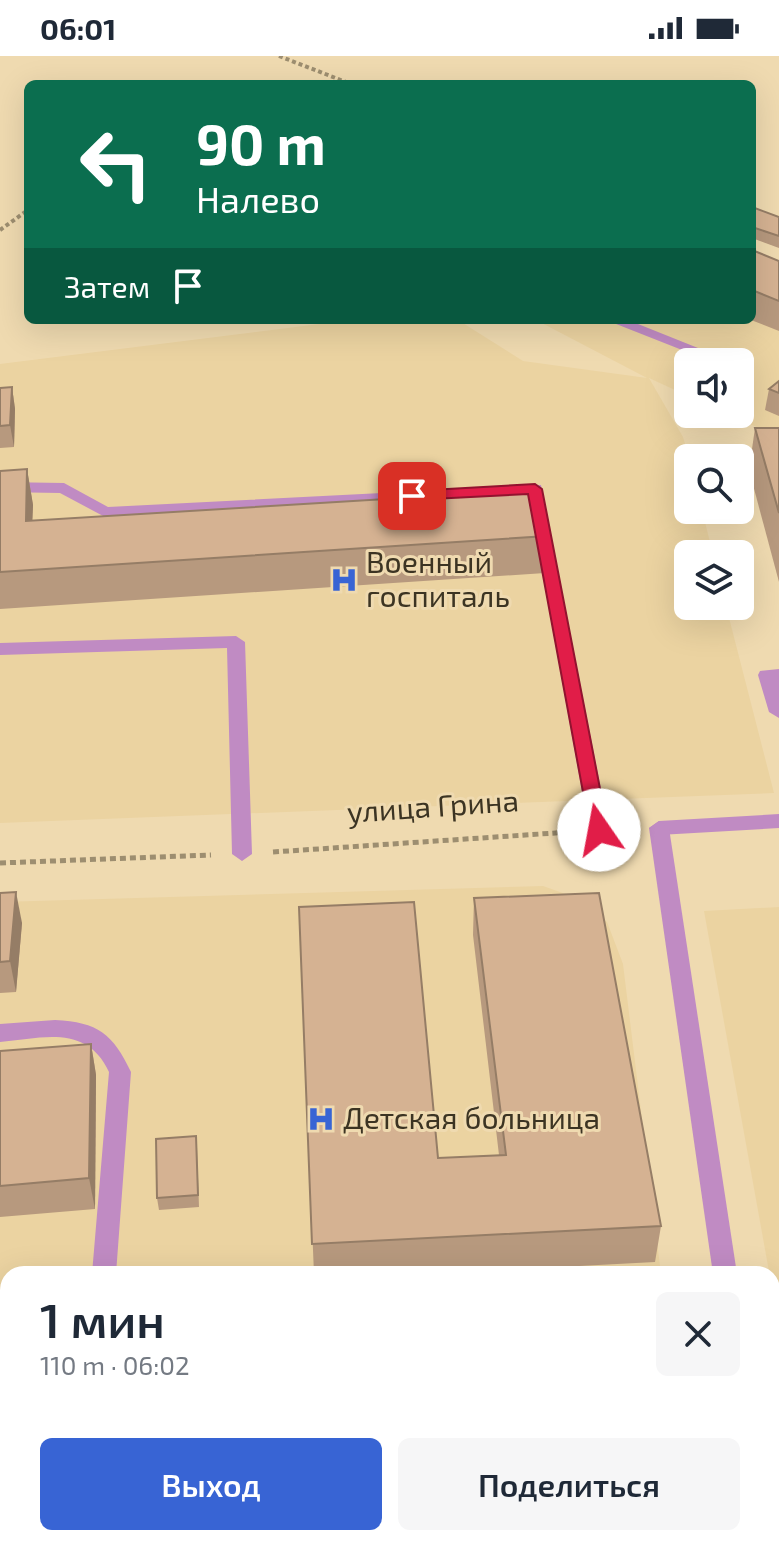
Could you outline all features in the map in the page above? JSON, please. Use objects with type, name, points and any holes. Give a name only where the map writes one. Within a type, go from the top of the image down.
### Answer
[{"type":"street","points":[[625,324],[688,348]]},
{"type":"street","points":[[0,487],[64,488],[105,512],[535,489],[599,830]]},
{"type":"street","points":[[0,649],[236,642],[242,854]]},
{"type":"street","points":[[779,675],[767,675],[779,712]]},
{"type":"street","points":[[724,1266],[659,828],[779,821]]},
{"type":"street","points":[[0,1033],[68,1029],[95,1034],[113,1051],[120,1072],[105,1266]]},
{"type":"path","points":[[279,56],[341,80]]},
{"type":"path","points":[[0,230],[24,213]]},
{"type":"path","name":"улица Грина","points":[[0,863],[242,854],[599,830]]},
{"type":"shaded area","name":"Военный госпиталь","points":[[779,290],[779,436],[754,426],[754,348],[674,348],[674,390],[649,378],[685,444],[674,444],[674,524],[706,524],[710,540],[674,540],[674,620],[730,620],[774,793],[0,823],[0,364],[319,324],[464,324],[523,361],[647,378],[544,324],[756,324],[756,316]]},
{"type":"shaded area","name":"Детская больница","points":[[543,886],[574,897],[607,922],[623,964],[660,1266],[0,1266],[0,902]]},
{"type":"shaded area","points":[[779,907],[779,1266],[768,1266],[704,911]]},
{"type":"building","points":[[756,208],[779,217],[779,236],[756,228]]},
{"type":"building","points":[[756,252],[779,261],[779,301],[756,292]]},
{"type":"building","points":[[779,381],[779,393],[769,389]]},
{"type":"building","points":[[12,387],[10,425],[0,426],[0,388]]},
{"type":"building","points":[[755,428],[779,428],[779,513]]},
{"type":"building","points":[[27,469],[26,521],[534,490],[547,536],[0,572],[0,471]]},
{"type":"building","points":[[16,892],[10,961],[0,962],[0,893]]},
{"type":"building","points":[[599,893],[661,1226],[312,1244],[299,907],[414,902],[438,1158],[506,1155],[474,898]]},
{"type":"building","points":[[91,1044],[89,1178],[0,1186],[0,1051]]},
{"type":"building","points":[[196,1136],[198,1195],[157,1198],[156,1139]]},
{"type":"place","name":"Военный госпиталь","points":[[344,580]]},
{"type":"place","name":"Детская больница","points":[[321,1119]]},
{"type":"route","points":[[412,496],[535,489],[599,830]]}]
